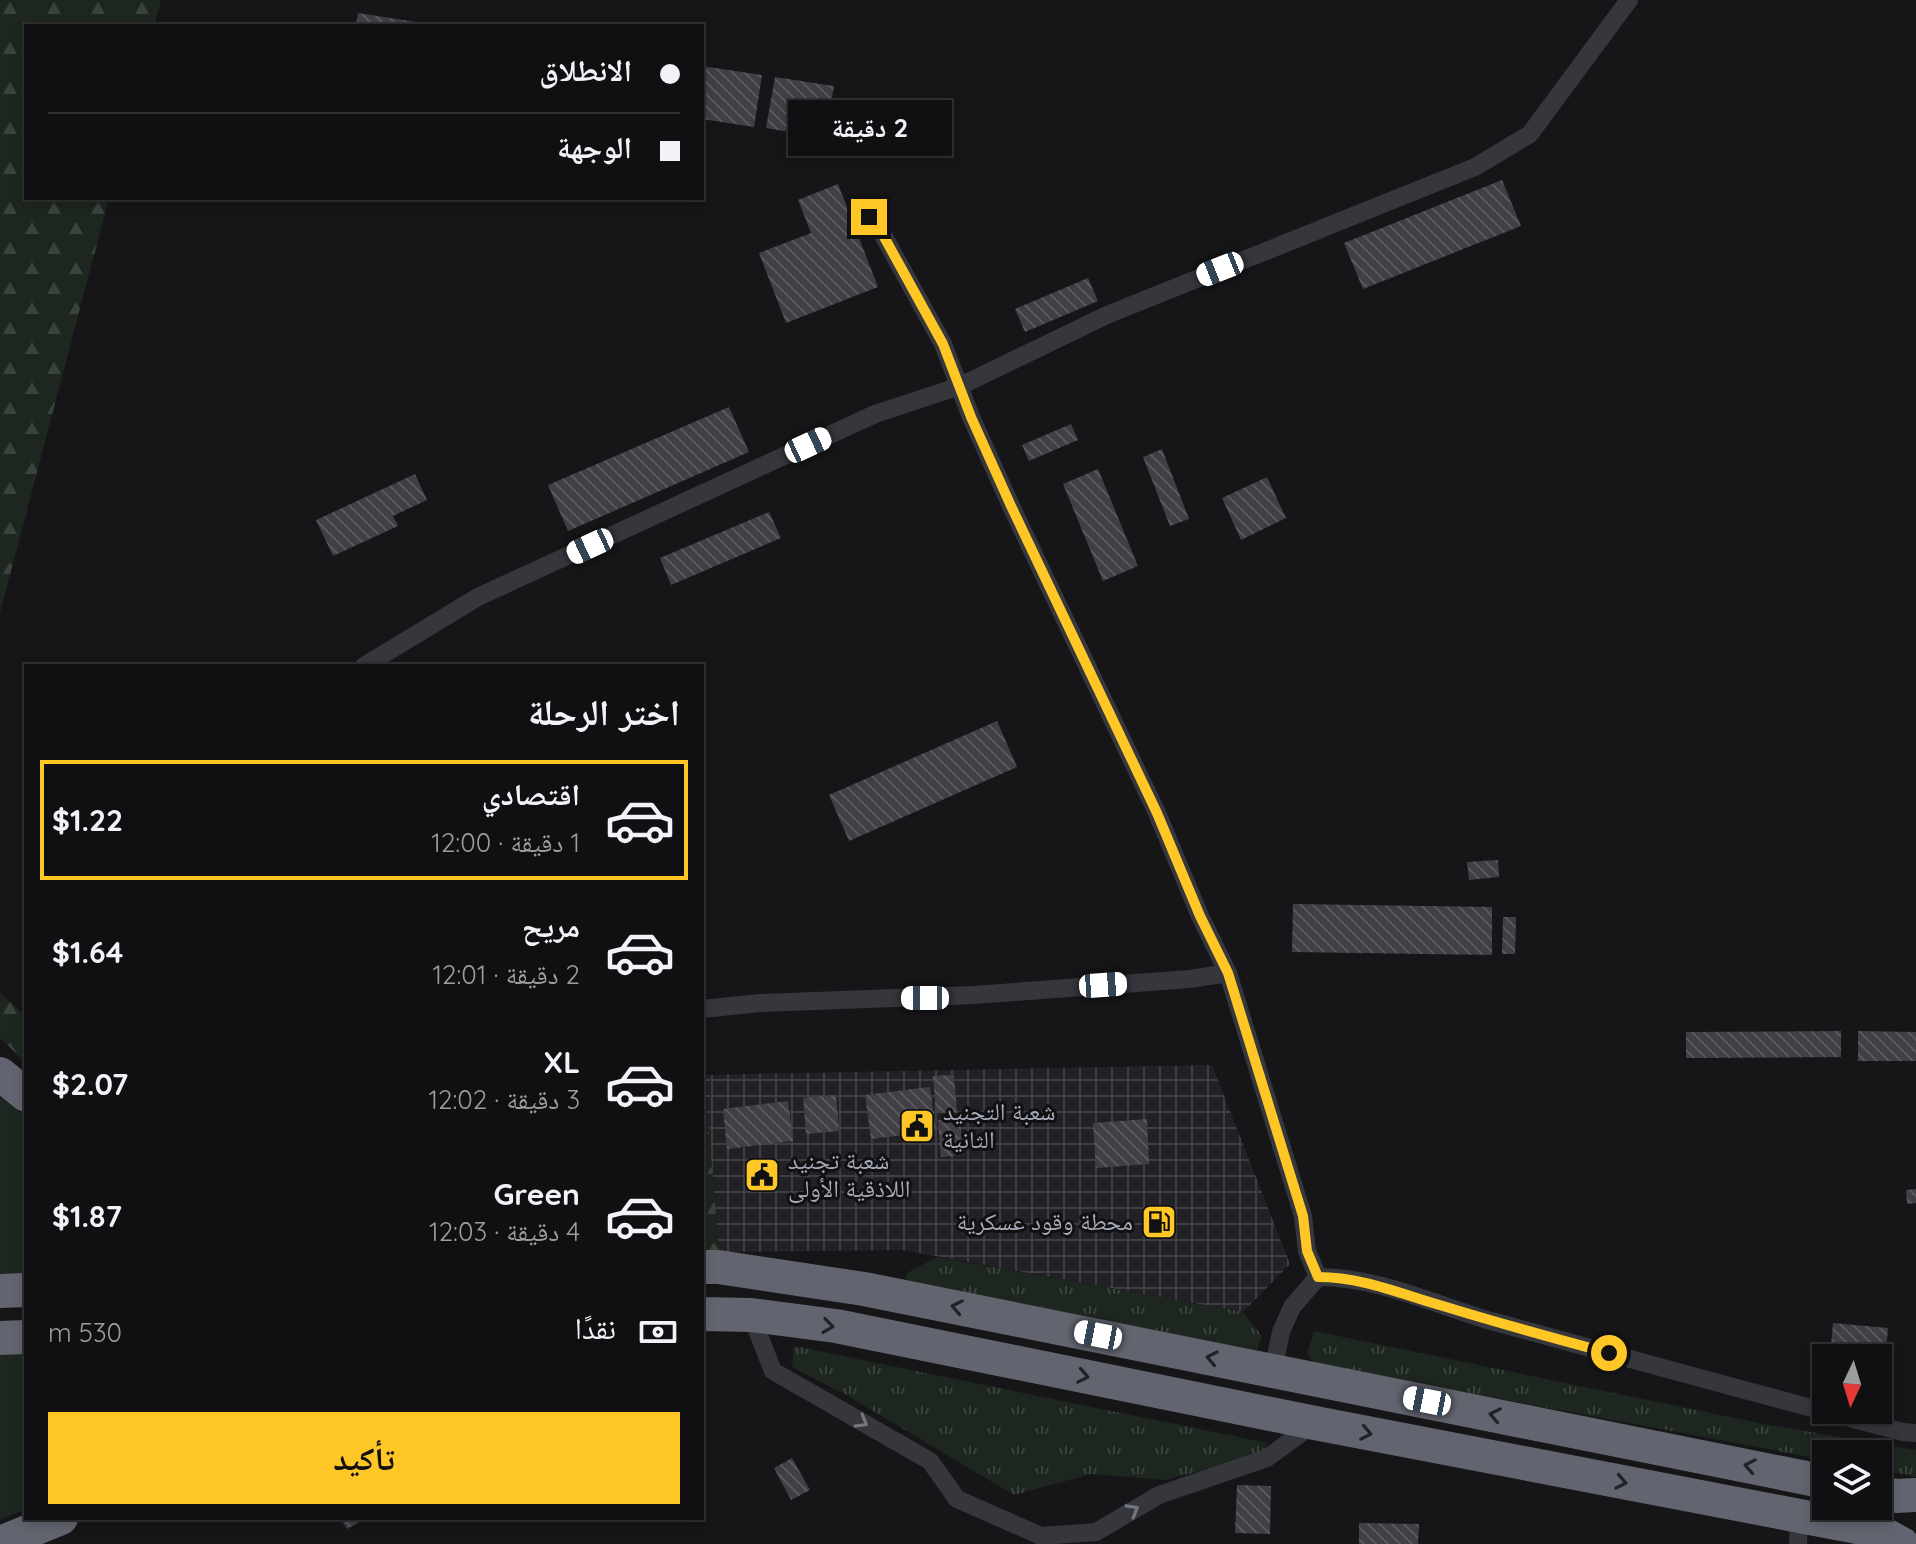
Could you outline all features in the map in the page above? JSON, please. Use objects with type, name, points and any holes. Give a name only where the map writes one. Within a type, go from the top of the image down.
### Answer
[{"type":"highway","points":[[0,1074],[24,1093]]},
{"type":"highway","points":[[704,1267],[864,1289],[1812,1479]]},
{"type":"highway","points":[[0,1291],[24,1290]]},
{"type":"highway","points":[[704,1314],[751,1315],[836,1326],[1315,1423],[1799,1530],[1878,1531],[1902,1544]]},
{"type":"highway","points":[[704,1322],[751,1315]]},
{"type":"highway","points":[[0,1338],[24,1337]]},
{"type":"highway","points":[[1892,1495],[1916,1495]]},
{"type":"highway","points":[[0,1543],[56,1520]]},
{"type":"street","points":[[367,664],[478,597],[875,414],[960,386],[1107,315],[1475,167],[1530,134],[1629,0]]},
{"type":"street","points":[[869,217],[883,235],[936,330],[1011,506],[1157,813],[1200,916],[1228,973],[1303,1216],[1307,1251],[1318,1277]]},
{"type":"street","points":[[704,1009],[760,1003],[974,995],[1190,979],[1228,973]]},
{"type":"street","points":[[1273,1370],[1281,1332],[1292,1307],[1318,1277],[1339,1277],[1367,1282],[1551,1337],[1880,1427],[1916,1433]]},
{"type":"street","points":[[751,1315],[773,1371],[930,1461],[957,1499],[1041,1536],[1096,1532],[1159,1495],[1267,1458],[1315,1423]]},
{"type":"shaded area","points":[[1212,1065],[1290,1264],[1243,1312],[902,1250],[719,1252],[704,1075]]},
{"type":"green space","points":[[0,0],[161,0],[155,24],[24,24],[24,200],[108,200],[0,613]]},
{"type":"green space","points":[[0,993],[24,1014],[24,1061],[0,1038]]},
{"type":"green space","points":[[704,1075],[719,1252],[704,1252]]},
{"type":"green space","points":[[0,1097],[24,1115],[24,1274],[0,1274]]},
{"type":"green space","points":[[937,1257],[1243,1312],[1262,1336],[1257,1350],[905,1281],[907,1273]]},
{"type":"green space","points":[[1314,1331],[1769,1425],[1857,1440],[1812,1440],[1812,1457],[1315,1364],[1307,1354]]},
{"type":"green space","points":[[794,1346],[1268,1443],[1259,1456],[1165,1480],[1091,1474],[1014,1495],[848,1396],[792,1367]]},
{"type":"green space","points":[[24,1353],[24,1510],[0,1520],[0,1354]]},
{"type":"green space","points":[[1892,1446],[1916,1450],[1916,1477],[1892,1472]]},
{"type":"building","points":[[358,13],[429,24],[356,24]]},
{"type":"building","points":[[704,66],[762,75],[754,127],[704,119]]},
{"type":"building","points":[[775,77],[834,86],[825,138],[766,128]]},
{"type":"building","points":[[1502,180],[1521,226],[1363,289],[1344,243]]},
{"type":"building","points":[[838,184],[878,287],[786,323],[759,253],[811,233],[798,200]]},
{"type":"building","points":[[1088,278],[1098,301],[1025,332],[1015,309]]},
{"type":"building","points":[[729,407],[749,452],[568,531],[548,485]]},
{"type":"building","points":[[1071,424],[1078,440],[1029,461],[1022,445]]},
{"type":"building","points":[[1162,449],[1189,519],[1170,526],[1143,457]]},
{"type":"building","points":[[1098,469],[1138,566],[1103,581],[1063,484]]},
{"type":"building","points":[[415,474],[427,500],[393,516],[398,526],[333,556],[316,520]]},
{"type":"building","points":[[1267,477],[1286,518],[1241,540],[1222,498]]},
{"type":"building","points":[[769,512],[781,538],[671,585],[660,558]]},
{"type":"building","points":[[997,721],[1017,767],[849,841],[829,795]]},
{"type":"building","points":[[1498,860],[1499,877],[1469,880],[1467,862]]},
{"type":"building","points":[[1293,904],[1492,907],[1492,955],[1292,952]]},
{"type":"building","points":[[1503,917],[1516,917],[1515,954],[1502,954]]},
{"type":"building","points":[[1841,1031],[1841,1057],[1686,1058],[1686,1032]]},
{"type":"building","points":[[1858,1031],[1916,1032],[1916,1061],[1858,1061]]},
{"type":"building","points":[[954,1075],[957,1112],[936,1113],[933,1076]]},
{"type":"building","name":"شعبة التجنيد الثانية","points":[[930,1087],[936,1131],[871,1139],[865,1095]]},
{"type":"building","points":[[836,1095],[839,1131],[806,1134],[803,1098]]},
{"type":"building","points":[[788,1101],[793,1141],[727,1149],[723,1109]]},
{"type":"building","points":[[960,1118],[963,1155],[941,1157],[938,1120]]},
{"type":"building","points":[[1147,1119],[1149,1164],[1096,1168],[1093,1123]]},
{"type":"building","points":[[1916,1189],[1916,1203],[1907,1204],[1906,1190]]},
{"type":"building","points":[[1833,1323],[1888,1328],[1887,1344],[1831,1344]]},
{"type":"building","points":[[792,1458],[810,1490],[791,1500],[774,1468]]},
{"type":"building","points":[[1237,1485],[1271,1486],[1270,1534],[1235,1533]]},
{"type":"building","points":[[341,1520],[357,1520],[358,1523],[347,1529]]},
{"type":"building","points":[[1359,1523],[1419,1524],[1418,1544],[1359,1544]]},
{"type":"place","name":"شعبة التجنيد الثانية","points":[[917,1126]]},
{"type":"place","name":"شعبة تجنيد اللاذقية الأولى","points":[[762,1175]]},
{"type":"place","name":"محطة وقود عسكرية","points":[[1159,1222]]},
{"type":"route","points":[[869,217],[883,235],[943,344],[971,417],[1011,506],[1157,813],[1200,916],[1228,973],[1303,1216],[1307,1251],[1318,1277],[1367,1282],[1609,1353]]}]
